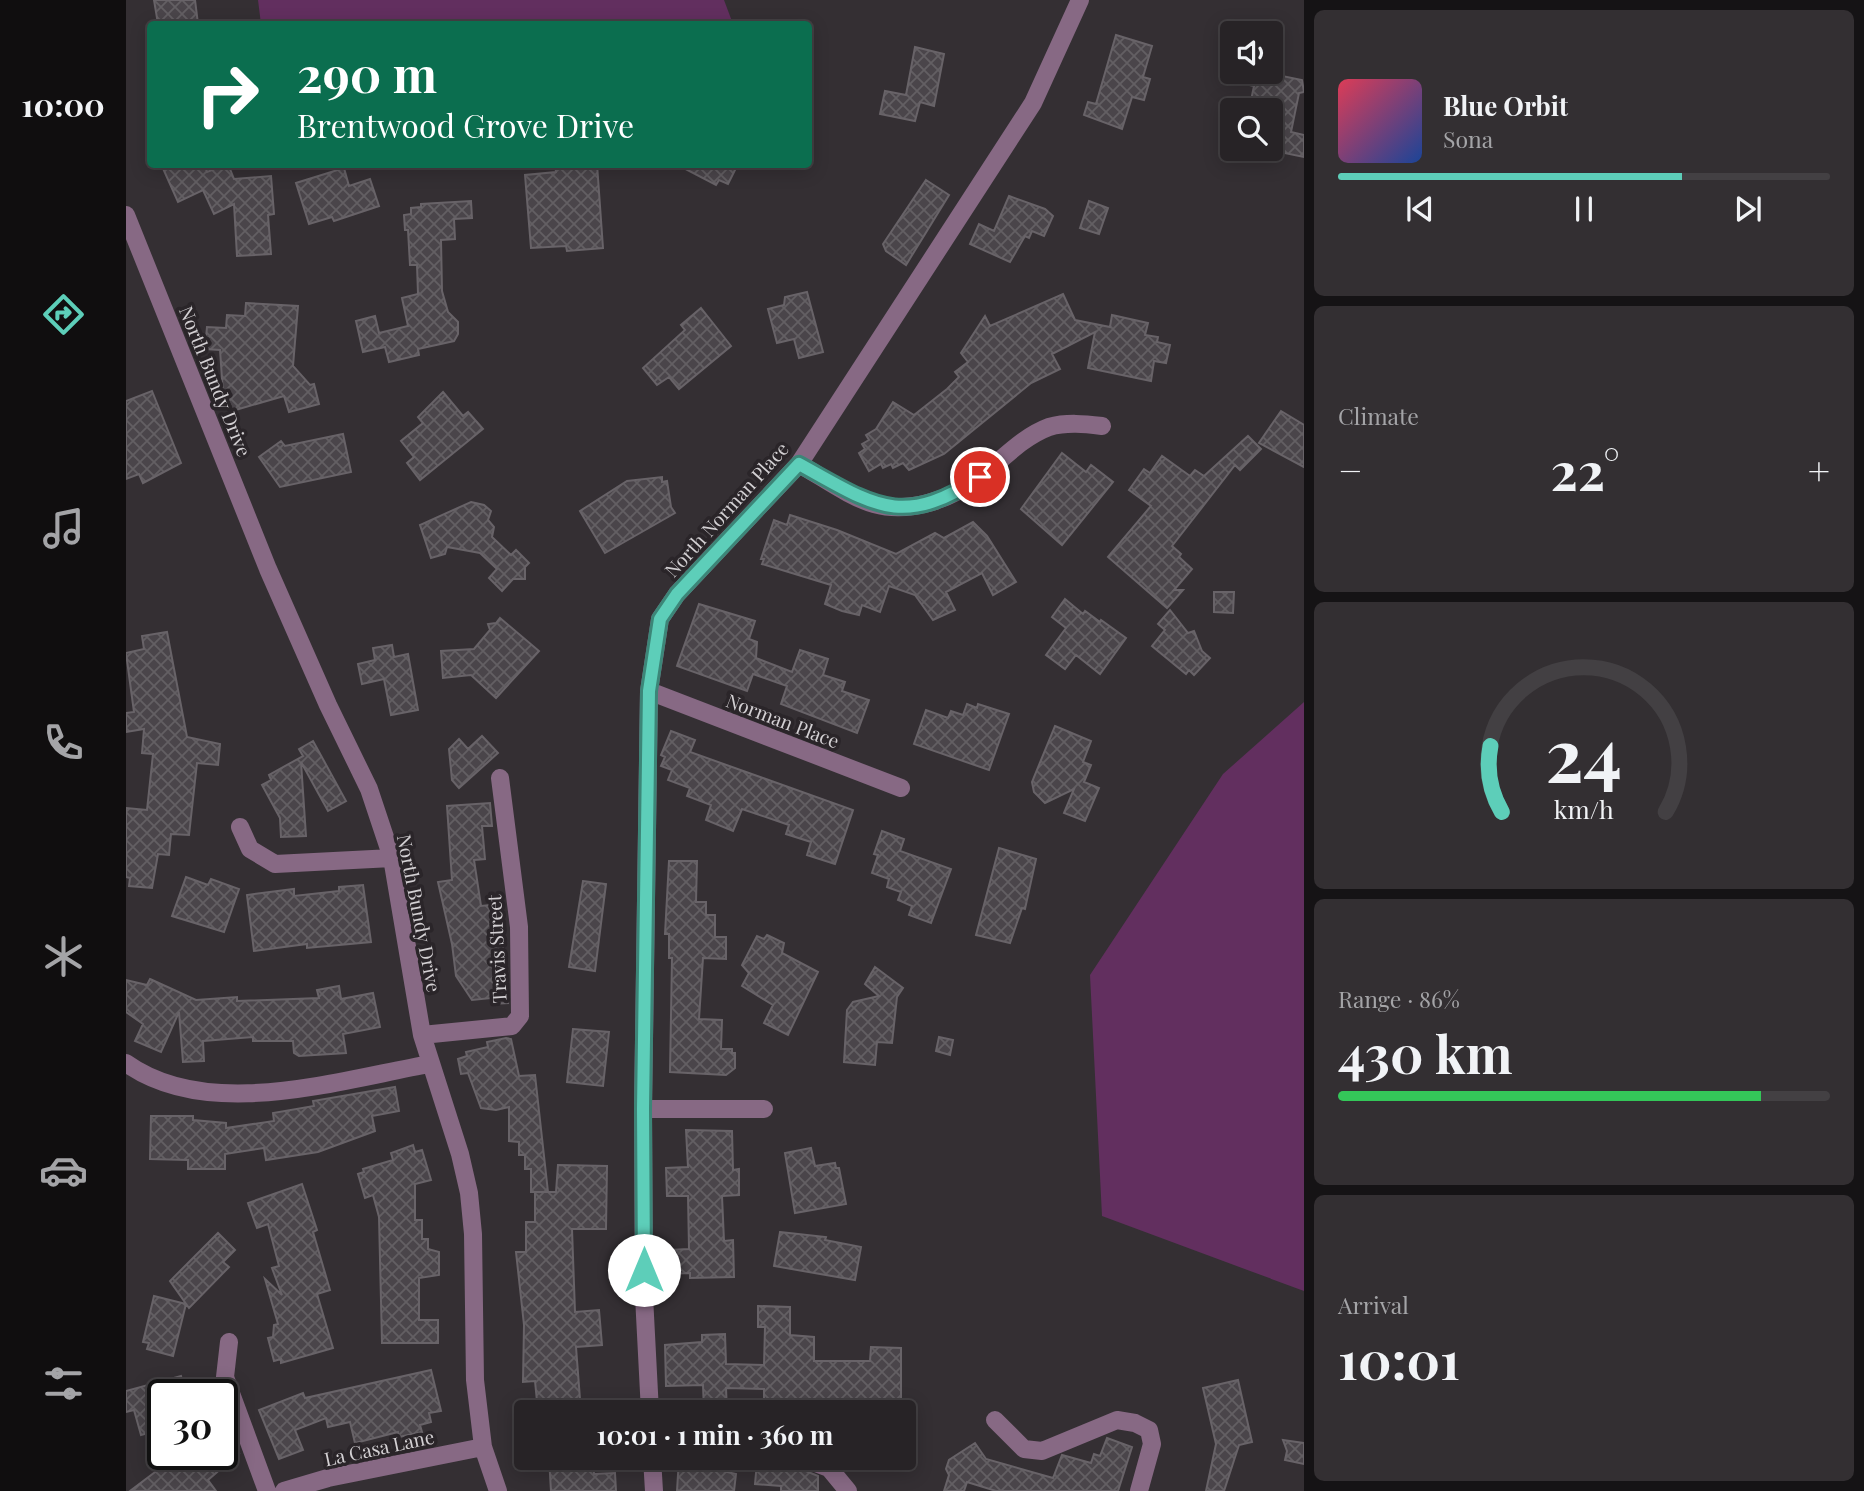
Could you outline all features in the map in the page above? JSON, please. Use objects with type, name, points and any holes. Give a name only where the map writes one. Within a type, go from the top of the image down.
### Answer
[{"type":"street","name":"North Norman Place","points":[[649,1400],[644,1296],[643,1109],[649,691],[660,619],[677,594],[799,464],[1033,103],[1080,0]]},
{"type":"street","name":"North Bundy Drive","points":[[126,215],[268,569],[328,705],[369,789],[392,858],[422,1035],[460,1154],[469,1193],[473,1234],[475,1380],[484,1447],[499,1491]]},
{"type":"street","points":[[799,464],[874,504],[908,508],[944,498],[976,480],[1014,447],[1049,428],[1074,423],[1102,426]]},
{"type":"street","name":"Norman Place","points":[[649,691],[901,788]]},
{"type":"street","name":"Travis Street","points":[[422,1035],[512,1026],[520,1016],[519,927],[502,812],[500,778]]},
{"type":"street","points":[[240,827],[250,849],[275,864],[392,858]]},
{"type":"street","points":[[126,1063],[174,1087],[214,1095],[266,1093],[430,1064]]},
{"type":"street","points":[[643,1109],[765,1109]]},
{"type":"street","points":[[229,1342],[225,1377],[267,1491]]},
{"type":"street","points":[[995,1420],[1024,1449],[1041,1451],[1117,1420],[1135,1423],[1149,1430],[1152,1444],[1139,1491]]},
{"type":"street","name":"La Casa Lane","points":[[284,1491],[328,1478],[484,1447]]},
{"type":"street","points":[[653,1470],[654,1491]]},
{"type":"street","points":[[831,1470],[848,1491]]},
{"type":"shaded area","points":[[258,0],[724,0],[732,21],[261,21]]},
{"type":"shaded area","points":[[1304,702],[1304,1291],[1102,1216],[1090,975],[1223,774]]},
{"type":"building","points":[[154,0],[195,0],[198,21],[158,21]]},
{"type":"building","points":[[1116,35],[1152,46],[1143,77],[1150,79],[1144,100],[1132,97],[1122,129],[1084,115],[1088,102],[1096,104]]},
{"type":"building","points":[[915,47],[944,54],[934,106],[920,102],[915,121],[880,114],[885,91],[906,95]]},
{"type":"building","points":[[1283,76],[1302,80],[1304,92],[1299,93],[1291,132],[1304,135],[1304,157],[1283,153],[1283,98],[1252,98],[1254,86],[1245,84],[1283,84]]},
{"type":"building","points":[[163,168],[206,168],[207,172],[218,168],[230,168],[234,179],[271,176],[274,214],[268,215],[271,254],[237,256],[234,204],[214,214],[203,190],[178,202]]},
{"type":"building","points":[[344,168],[349,186],[370,179],[379,206],[334,221],[332,217],[309,224],[296,183]]},
{"type":"building","points":[[556,168],[597,168],[603,248],[567,251],[566,246],[531,248],[525,175],[556,172]]},
{"type":"building","points":[[684,168],[736,168],[728,184],[719,180],[716,185]]},
{"type":"building","points":[[926,180],[949,195],[906,265],[886,251],[883,244]]},
{"type":"building","points":[[1009,196],[1045,209],[1053,216],[1044,236],[1032,231],[1029,238],[1025,236],[1010,262],[970,244],[979,224],[994,231]]},
{"type":"building","points":[[471,201],[472,218],[454,219],[455,239],[441,240],[442,291],[448,312],[458,322],[458,334],[454,341],[418,349],[419,355],[389,362],[385,347],[363,352],[356,321],[375,316],[379,333],[408,326],[402,298],[418,294],[417,265],[410,265],[408,230],[405,230],[404,215],[411,214],[411,208],[421,207],[421,204]]},
{"type":"building","points":[[1089,201],[1108,208],[1099,234],[1080,228]]},
{"type":"building","points":[[807,292],[823,352],[799,358],[794,339],[777,343],[768,309],[784,305],[785,297]]},
{"type":"building","points":[[1063,294],[1075,320],[1110,327],[1112,315],[1148,323],[1145,335],[1158,337],[1157,342],[1170,345],[1166,363],[1154,361],[1151,381],[1088,368],[1095,332],[1052,354],[1060,369],[1031,383],[944,454],[909,470],[903,463],[893,468],[891,464],[883,468],[881,464],[869,471],[859,453],[865,449],[862,444],[869,440],[866,435],[876,429],[893,402],[914,415],[959,377],[955,372],[968,362],[961,353],[985,316],[990,326]]},
{"type":"building","points":[[246,303],[298,306],[293,366],[310,385],[314,384],[319,404],[289,412],[284,396],[232,411],[223,393],[220,350],[205,349],[207,327],[226,328],[227,315],[245,316]]},
{"type":"building","points":[[701,308],[731,346],[679,389],[669,377],[657,385],[643,368],[685,330],[681,325]]},
{"type":"building","points":[[152,391],[181,463],[143,483],[139,474],[126,479],[126,401]]},
{"type":"building","points":[[443,392],[463,416],[468,412],[483,429],[420,480],[407,463],[414,457],[401,441],[423,423],[418,417]]},
{"type":"building","points":[[1281,411],[1304,425],[1304,467],[1259,443]]},
{"type":"building","points":[[343,434],[351,472],[280,487],[259,457],[281,441],[285,446]]},
{"type":"building","points":[[1248,436],[1261,449],[1240,470],[1235,465],[1172,546],[1192,569],[1174,590],[1183,590],[1167,608],[1108,557],[1151,506],[1129,490],[1144,469],[1150,473],[1162,456],[1190,476],[1195,470],[1204,476]]},
{"type":"building","points":[[1062,453],[1086,472],[1091,465],[1113,482],[1062,545],[1021,509]]},
{"type":"building","points":[[662,477],[662,482],[667,481],[671,507],[675,513],[605,553],[580,511],[627,481]]},
{"type":"building","points":[[471,502],[484,505],[491,511],[488,520],[494,527],[492,537],[511,555],[516,550],[529,563],[525,567],[525,579],[513,579],[502,591],[489,578],[497,569],[480,553],[447,547],[445,554],[431,558],[420,525]]},
{"type":"building","points":[[790,515],[837,530],[896,554],[935,533],[944,538],[973,522],[987,536],[1016,582],[993,595],[982,573],[946,592],[955,610],[933,620],[915,595],[889,586],[880,612],[862,605],[859,615],[842,611],[825,604],[831,585],[762,564],[764,559],[761,559],[774,520],[787,525]]},
{"type":"building","points":[[1214,592],[1234,592],[1233,613],[1214,612]]},
{"type":"building","points":[[1065,599],[1083,614],[1085,611],[1126,638],[1100,674],[1076,655],[1065,669],[1046,655],[1066,628],[1052,617]]},
{"type":"building","points":[[699,604],[755,621],[749,639],[757,642],[756,658],[792,672],[800,650],[828,659],[823,675],[845,682],[842,691],[869,700],[857,733],[781,704],[787,686],[753,674],[747,691],[677,666]]},
{"type":"building","points":[[1170,610],[1188,633],[1194,631],[1202,651],[1210,658],[1194,675],[1189,670],[1186,674],[1152,646],[1165,630],[1158,624]]},
{"type":"building","points":[[500,618],[539,651],[496,698],[471,675],[443,678],[441,651],[474,649],[490,630],[488,624],[496,623]]},
{"type":"building","points":[[167,632],[187,737],[220,744],[218,765],[197,763],[189,835],[171,834],[169,855],[158,854],[152,888],[129,886],[130,878],[126,877],[126,808],[147,810],[153,754],[142,753],[144,729],[126,732],[126,713],[134,712],[126,653],[144,649],[142,636]]},
{"type":"building","points":[[392,645],[394,657],[408,654],[418,710],[391,715],[384,679],[362,684],[358,664],[375,660],[373,648]]},
{"type":"building","points":[[967,704],[977,708],[978,704],[1009,714],[989,770],[914,744],[926,710],[948,718],[951,711],[963,715]]},
{"type":"building","points":[[1055,726],[1091,741],[1083,762],[1091,765],[1084,782],[1099,788],[1085,821],[1064,813],[1074,789],[1045,803],[1034,792],[1032,782]]},
{"type":"building","points":[[671,731],[695,740],[690,752],[853,810],[835,864],[807,855],[811,842],[786,834],[789,825],[742,809],[733,831],[706,820],[711,805],[687,796],[690,788],[668,780],[672,770],[661,766],[665,757],[661,755]]},
{"type":"building","points":[[482,736],[498,753],[459,788],[452,780],[449,749],[459,739],[468,749]]},
{"type":"building","points":[[313,741],[346,801],[328,811],[301,762],[306,836],[281,837],[280,818],[262,785],[271,780],[269,775],[303,756],[299,749]]},
{"type":"building","points":[[490,803],[492,826],[482,826],[485,859],[474,860],[481,906],[499,904],[508,1003],[492,1004],[491,998],[472,1000],[456,976],[438,882],[452,880],[447,806]]},
{"type":"building","points":[[882,831],[904,839],[900,851],[951,869],[931,923],[909,915],[912,906],[898,900],[901,892],[887,887],[889,879],[872,873],[878,855],[874,854]]},
{"type":"building","points":[[999,848],[1036,859],[1025,909],[1022,908],[1010,943],[976,935]]},
{"type":"building","points":[[669,861],[697,861],[696,902],[706,902],[706,915],[715,915],[715,937],[726,937],[726,959],[703,958],[699,1019],[722,1020],[721,1049],[732,1049],[732,1053],[735,1053],[735,1068],[726,1075],[670,1072],[672,958],[669,958],[669,934],[665,934]]},
{"type":"building","points":[[186,877],[208,885],[211,879],[239,889],[224,932],[172,916]]},
{"type":"building","points":[[583,881],[606,884],[595,971],[569,967]]},
{"type":"building","points":[[363,885],[371,942],[307,948],[307,944],[254,951],[247,895],[294,889],[294,896],[339,891],[339,887]]},
{"type":"building","points":[[767,935],[784,943],[782,953],[818,972],[788,1035],[764,1023],[773,1005],[742,986],[749,973],[742,965],[757,936],[764,939]]},
{"type":"building","points":[[875,967],[903,988],[897,997],[892,1043],[877,1042],[875,1065],[844,1062],[847,1010],[853,1002],[879,996],[865,984]]},
{"type":"building","points":[[150,979],[196,1000],[237,997],[237,1001],[319,998],[317,990],[339,986],[341,999],[373,993],[380,1027],[343,1034],[346,1053],[299,1056],[294,1053],[293,1041],[253,1041],[253,1037],[203,1041],[204,1061],[183,1062],[179,1012],[161,1052],[135,1041],[143,1024],[126,1012],[126,980],[147,985]]},
{"type":"building","points":[[573,1029],[609,1032],[603,1086],[567,1082]]},
{"type":"building","points":[[939,1037],[953,1040],[950,1055],[936,1051]]},
{"type":"building","points":[[511,1039],[519,1076],[535,1075],[548,1192],[531,1192],[531,1169],[525,1169],[525,1155],[519,1155],[519,1142],[509,1141],[509,1107],[496,1110],[481,1108],[468,1073],[461,1074],[458,1059],[467,1056],[466,1052],[488,1047],[487,1042]]},
{"type":"building","points":[[395,1087],[399,1111],[372,1116],[375,1131],[318,1152],[266,1160],[264,1148],[225,1154],[225,1169],[188,1169],[188,1160],[150,1159],[151,1116],[193,1116],[193,1120],[226,1123],[226,1128],[274,1121],[273,1113],[314,1106],[313,1101]]},
{"type":"building","points":[[686,1130],[732,1131],[733,1170],[739,1169],[739,1195],[722,1196],[724,1241],[733,1240],[734,1277],[690,1278],[690,1273],[669,1274],[669,1250],[689,1249],[688,1196],[667,1196],[666,1168],[688,1167]]},
{"type":"building","points":[[413,1145],[415,1152],[422,1150],[431,1180],[415,1184],[415,1220],[422,1220],[422,1239],[428,1239],[428,1249],[439,1252],[439,1275],[419,1278],[419,1320],[438,1320],[438,1343],[382,1343],[379,1217],[373,1195],[365,1198],[358,1174],[364,1172],[363,1169],[393,1160],[391,1153]]},
{"type":"building","points":[[811,1148],[815,1166],[835,1163],[836,1168],[839,1168],[846,1204],[795,1213],[785,1153]]},
{"type":"building","points":[[558,1165],[607,1166],[606,1229],[572,1229],[575,1312],[599,1310],[602,1345],[576,1347],[580,1400],[537,1400],[535,1381],[523,1382],[524,1325],[516,1252],[526,1252],[526,1222],[535,1222],[535,1192],[556,1192]]},
{"type":"building","points":[[302,1184],[317,1230],[313,1232],[330,1290],[317,1294],[333,1348],[281,1363],[281,1359],[274,1361],[268,1338],[273,1337],[274,1325],[278,1324],[265,1279],[282,1295],[272,1268],[279,1266],[268,1224],[257,1228],[248,1203]]},
{"type":"building","points":[[780,1232],[826,1237],[825,1240],[861,1247],[855,1280],[774,1266]]},
{"type":"building","points":[[218,1233],[235,1250],[223,1262],[229,1267],[189,1308],[170,1281]]},
{"type":"building","points":[[154,1296],[186,1304],[173,1356],[147,1349],[149,1343],[143,1342]]},
{"type":"building","points":[[758,1306],[790,1307],[790,1335],[814,1337],[814,1361],[870,1361],[871,1347],[901,1348],[901,1400],[764,1400],[764,1389],[726,1388],[726,1400],[704,1400],[703,1385],[666,1386],[665,1345],[702,1342],[702,1335],[725,1334],[726,1364],[764,1365],[765,1327],[758,1327]]},
{"type":"building","points":[[431,1370],[441,1411],[429,1413],[431,1422],[420,1425],[422,1432],[399,1437],[398,1432],[355,1443],[350,1422],[328,1427],[326,1418],[295,1430],[303,1450],[279,1459],[259,1410],[303,1393],[305,1398]]},
{"type":"building","points":[[1238,1380],[1252,1442],[1239,1445],[1224,1491],[1206,1491],[1216,1444],[1203,1388]]},
{"type":"building","points":[[147,1385],[147,1433],[141,1435],[134,1410],[126,1412],[126,1391]]},
{"type":"building","points":[[1107,1438],[1132,1447],[1118,1491],[996,1491],[967,1482],[964,1491],[944,1491],[949,1475],[946,1469],[949,1460],[975,1443],[986,1459],[1053,1478],[1062,1455],[1091,1463],[1094,1454],[1100,1456]]},
{"type":"building","points":[[1283,1440],[1304,1443],[1304,1464],[1285,1460],[1287,1451]]},
{"type":"building","points":[[158,1470],[220,1470],[208,1480],[216,1491],[130,1491]]},
{"type":"building","points":[[550,1470],[615,1473],[616,1491],[551,1491]]},
{"type":"building","points":[[678,1470],[718,1470],[736,1474],[734,1491],[677,1491]]},
{"type":"building","points":[[756,1470],[803,1470],[818,1476],[818,1491],[781,1491],[781,1486],[755,1484]]},
{"type":"route","points":[[644,1270],[643,1109],[649,691],[660,619],[677,594],[799,464],[874,504],[908,508],[944,498],[980,477]]}]
